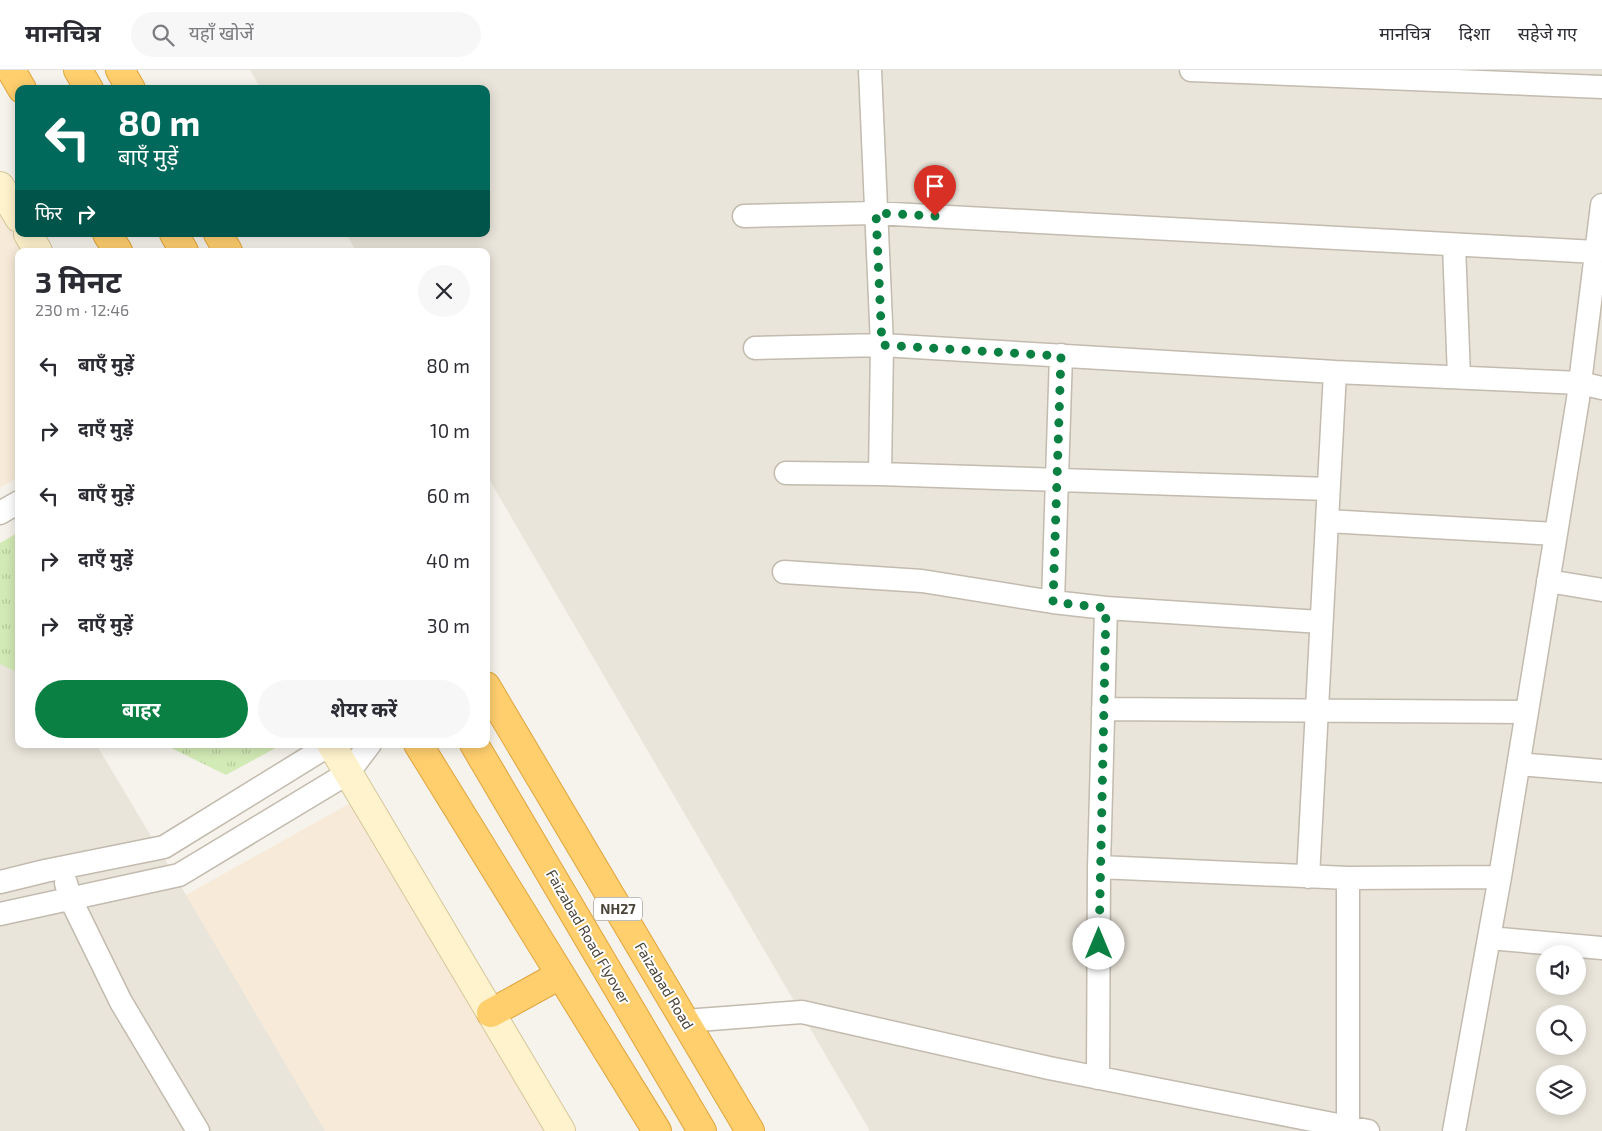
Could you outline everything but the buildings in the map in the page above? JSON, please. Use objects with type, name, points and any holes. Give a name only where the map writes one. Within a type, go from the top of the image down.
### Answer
[{"type":"highway","points":[[10,70],[19,85]]},
{"type":"highway","points":[[78,70],[87,85]]},
{"type":"highway","points":[[120,70],[129,85]]},
{"type":"highway","points":[[109,237],[116,248]]},
{"type":"highway","points":[[176,237],[182,248]]},
{"type":"highway","points":[[220,237],[226,248]]},
{"type":"highway","name":"Faizabad Road","points":[[490,693],[750,1131]]},
{"type":"highway","points":[[420,748],[657,1131]]},
{"type":"highway","name":"Faizabad Road Flyover","points":[[476,748],[702,1131]]},
{"type":"highway","points":[[491,1013],[560,975]]},
{"type":"street","points":[[870,70],[882,345],[880,474]]},
{"type":"street","points":[[1191,70],[1602,88]]},
{"type":"street","points":[[0,186],[15,211]]},
{"type":"street","points":[[1454,1131],[1500,877],[1556,534],[1580,383],[1602,205]]},
{"type":"street","points":[[744,216],[876,213],[1596,252]]},
{"type":"street","points":[[30,237],[36,248]]},
{"type":"street","points":[[1454,244],[1459,377]]},
{"type":"street","points":[[755,348],[882,345],[1334,372],[1580,383],[1602,388]]},
{"type":"street","points":[[1053,602],[1061,356]]},
{"type":"street","points":[[1308,877],[1334,372]]},
{"type":"street","points":[[786,473],[1057,479],[1328,489]]},
{"type":"street","points":[[0,514],[15,505]]},
{"type":"street","points":[[1327,521],[1556,534]]},
{"type":"street","points":[[784,572],[922,581],[1053,602],[1106,608],[1322,622]]},
{"type":"street","points":[[1548,581],[1602,590]]},
{"type":"street","points":[[1098,1078],[1099,867],[1106,608]]},
{"type":"street","points":[[1103,710],[1527,712]]},
{"type":"street","points":[[0,882],[164,847],[325,748]]},
{"type":"street","points":[[333,748],[561,1131]]},
{"type":"street","points":[[0,914],[179,875],[348,773],[367,748]]},
{"type":"street","points":[[1519,764],[1602,771]]},
{"type":"street","points":[[1099,867],[1348,878],[1500,877]]},
{"type":"street","points":[[61,868],[70,898],[121,1002],[198,1131]]},
{"type":"street","points":[[685,1021],[802,1012],[1098,1078],[1358,1129],[1348,878]]},
{"type":"street","points":[[1489,938],[1602,948]]},
{"type":"shaded area","points":[[250,70],[1602,70],[1602,1131],[870,1131],[490,481],[490,248],[354,248],[348,237],[490,237],[490,85],[259,85]]},
{"type":"shaded area","points":[[0,211],[21,248],[15,248],[15,479],[0,488]]},
{"type":"shaded area","points":[[0,583],[15,608],[15,748],[98,748],[327,1131],[0,1131]]},
{"type":"shaded area","points":[[352,802],[546,1131],[325,1131],[186,895]]},
{"type":"green space","points":[[15,534],[15,671],[0,664],[0,543]]},
{"type":"green space","points":[[171,748],[276,748],[226,775]]},
{"type":"route","points":[[935,216],[876,213],[882,345],[1061,356],[1053,602],[1106,608],[1099,867],[1099,944]]}]
